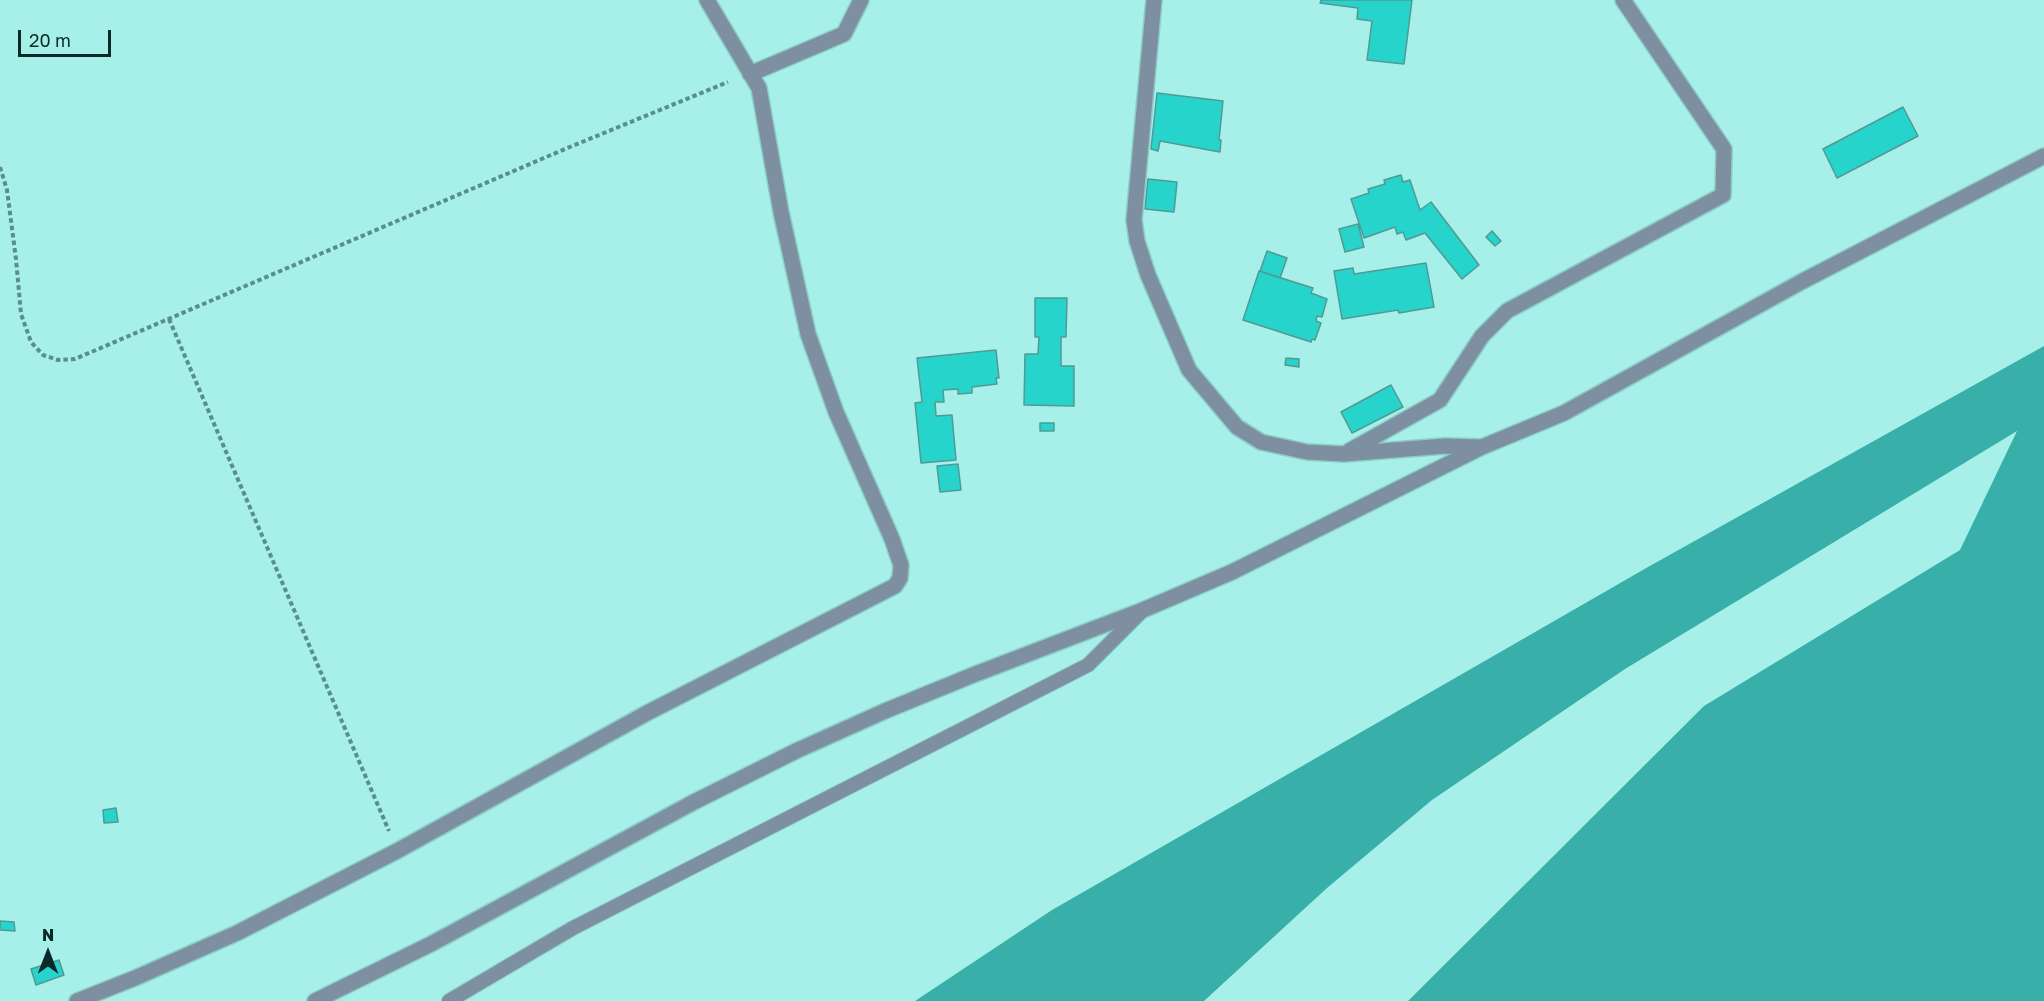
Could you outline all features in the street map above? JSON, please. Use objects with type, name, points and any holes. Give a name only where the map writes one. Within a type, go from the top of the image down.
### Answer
[{"type":"street","points":[[77,1001],[237,933],[397,851],[647,713],[895,586],[900,578],[901,565],[892,538],[836,412],[808,334],[759,88],[707,0]]},
{"type":"street","points":[[750,74],[844,34],[861,0]]},
{"type":"street","points":[[1154,0],[1134,220],[1137,241],[1148,275],[1190,369],[1237,427],[1261,442],[1307,452],[1344,454],[1445,446],[1482,447]]},
{"type":"street","points":[[1344,454],[1440,400],[1482,336],[1507,311],[1723,195],[1724,150],[1623,0]]},
{"type":"street","points":[[315,1001],[431,944],[694,802],[796,751],[885,711],[1143,610],[1232,572],[1482,447],[1563,413],[1801,282],[2044,156]]},
{"type":"lane","points":[[449,1001],[573,928],[1088,665],[1143,610]]},
{"type":"path","points":[[0,167],[7,190],[21,314],[31,342],[43,355],[58,360],[75,359],[565,149],[750,74]]},
{"type":"path","points":[[169,318],[397,851]]},
{"type":"water","points":[[2044,346],[2044,1001],[1408,1001],[1704,706],[1960,550],[2017,431],[1625,669],[1432,800],[1327,888],[1204,1001],[915,1001],[1052,910],[1648,567]]},
{"type":"building","points":[[1321,0],[1412,0],[1404,64],[1367,60],[1372,21],[1357,19],[1358,8],[1320,3]]},
{"type":"building","points":[[1157,93],[1223,101],[1220,152],[1160,141],[1158,151],[1151,149]]},
{"type":"building","points":[[1903,107],[1918,136],[1837,178],[1823,149]]},
{"type":"building","points":[[1401,175],[1403,182],[1410,180],[1420,210],[1431,202],[1479,265],[1462,279],[1425,233],[1406,240],[1403,232],[1397,234],[1395,227],[1364,238],[1351,199],[1369,193],[1368,189],[1385,184],[1384,180]]},
{"type":"building","points":[[1148,179],[1177,182],[1174,212],[1145,209]]},
{"type":"building","points":[[1358,224],[1364,247],[1345,252],[1339,229]]},
{"type":"building","points":[[1492,231],[1501,241],[1495,246],[1486,237]]},
{"type":"building","points":[[1267,251],[1287,258],[1280,278],[1260,271]]},
{"type":"building","points":[[1426,263],[1434,307],[1342,319],[1334,271],[1353,268],[1354,274]]},
{"type":"building","points":[[1259,271],[1313,288],[1311,293],[1327,299],[1322,317],[1317,316],[1316,321],[1321,323],[1315,340],[1312,339],[1311,342],[1243,320]]},
{"type":"building","points":[[1035,298],[1067,298],[1066,337],[1061,337],[1061,366],[1074,366],[1074,406],[1024,405],[1025,354],[1038,354],[1039,337],[1035,337]]},
{"type":"building","points":[[996,350],[999,378],[996,378],[997,384],[972,387],[972,393],[958,394],[958,389],[943,390],[944,402],[935,402],[936,416],[952,415],[956,460],[921,463],[915,403],[922,402],[917,358]]},
{"type":"building","points":[[1286,358],[1299,359],[1299,367],[1285,365]]},
{"type":"building","points":[[1391,385],[1403,407],[1352,433],[1341,412]]},
{"type":"building","points":[[1040,423],[1054,423],[1054,431],[1040,431]]},
{"type":"building","points":[[958,464],[961,490],[940,492],[937,466]]},
{"type":"building","points":[[116,808],[118,822],[104,823],[103,810]]},
{"type":"building","points":[[0,921],[14,922],[15,931],[0,930]]},
{"type":"building","points":[[59,960],[64,975],[36,985],[31,969]]}]
